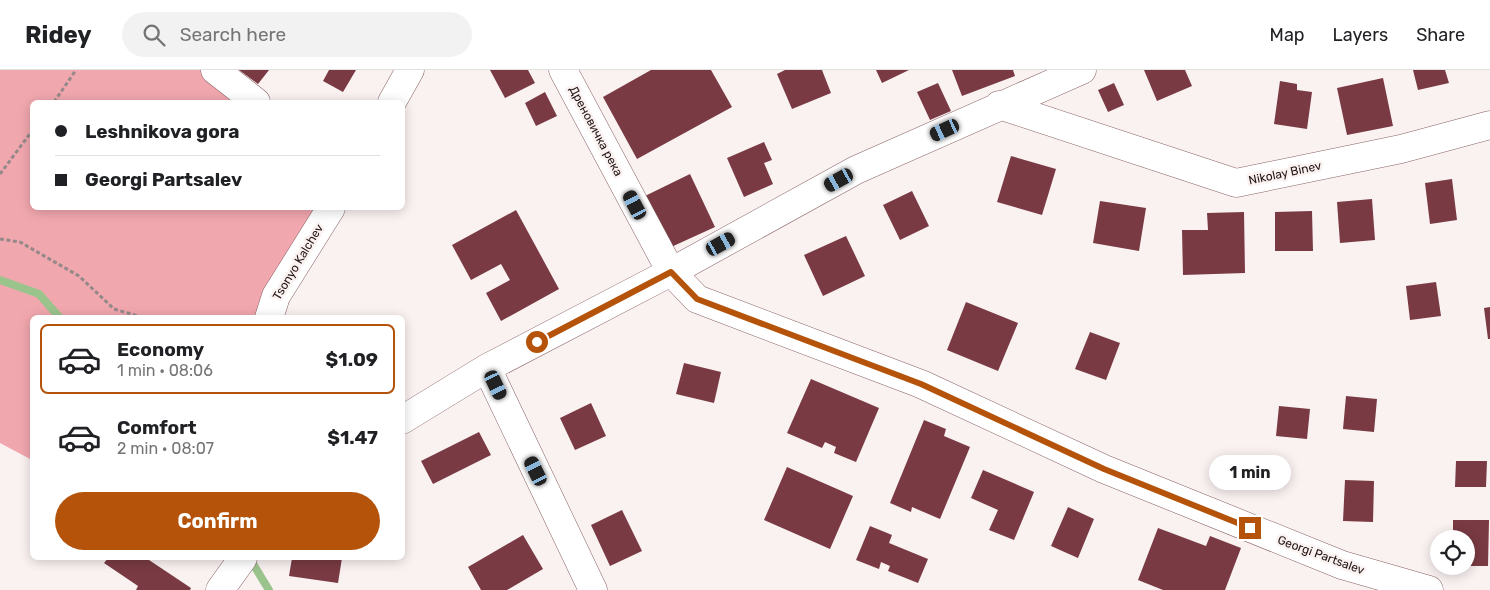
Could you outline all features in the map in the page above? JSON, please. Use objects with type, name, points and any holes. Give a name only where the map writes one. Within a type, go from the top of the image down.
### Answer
[{"type":"street","points":[[215,70],[253,100]]},
{"type":"street","points":[[393,100],[410,70]]},
{"type":"street","name":"Дреновичка река","points":[[563,70],[671,272]]},
{"type":"street","points":[[405,418],[487,368],[671,272],[856,170],[999,105],[1082,70]]},
{"type":"street","name":"Nikolay Binev","points":[[999,105],[1236,184],[1401,150],[1490,125]]},
{"type":"street","name":"Tsonyo Kalchev","points":[[270,315],[276,296],[330,210]]},
{"type":"street","name":"Georgi Partsalev","points":[[671,272],[697,299],[921,384],[1104,469],[1332,561],[1429,590]]},
{"type":"street","points":[[487,368],[593,590]]},
{"type":"path","points":[[55,100],[76,70]]},
{"type":"path","points":[[0,174],[30,134]]},
{"type":"path","points":[[0,239],[20,242],[79,276],[114,309],[135,315]]},
{"type":"shaded area","points":[[0,70],[215,70],[253,100],[30,100],[30,210],[330,210],[270,315],[30,315],[30,459],[0,443]]},
{"type":"building","points":[[239,70],[269,70],[258,84]]},
{"type":"building","points":[[329,70],[356,70],[343,92],[323,81]]},
{"type":"building","points":[[490,70],[528,70],[535,83],[505,98]]},
{"type":"building","points":[[651,70],[711,70],[732,107],[637,159],[603,97]]},
{"type":"building","points":[[785,70],[822,70],[831,93],[792,109],[777,74]]},
{"type":"building","points":[[876,70],[909,70],[882,83]]},
{"type":"building","points":[[952,70],[1013,70],[1015,76],[962,96]]},
{"type":"building","points":[[1144,70],[1185,70],[1192,86],[1157,101]]},
{"type":"building","points":[[1413,70],[1445,70],[1449,83],[1418,90]]},
{"type":"building","points":[[1383,78],[1393,126],[1347,135],[1337,88]]},
{"type":"building","points":[[1280,81],[1297,84],[1297,90],[1312,92],[1307,129],[1274,124]]},
{"type":"building","points":[[938,83],[951,111],[930,120],[917,92]]},
{"type":"building","points":[[1114,83],[1124,105],[1108,112],[1098,90]]},
{"type":"building","points":[[545,92],[557,116],[536,126],[525,103]]},
{"type":"building","points":[[764,142],[772,160],[764,163],[773,184],[744,197],[727,158]]},
{"type":"building","points":[[1011,156],[1056,169],[1042,215],[997,202]]},
{"type":"building","points":[[690,174],[715,227],[669,248],[645,196]]},
{"type":"building","points":[[1452,179],[1457,220],[1430,224],[1425,183]]},
{"type":"building","points":[[912,191],[929,226],[900,240],[883,205]]},
{"type":"building","points":[[1372,199],[1375,240],[1340,243],[1337,202]]},
{"type":"building","points":[[1100,201],[1146,208],[1139,251],[1093,243]]},
{"type":"building","points":[[516,210],[559,289],[501,321],[486,293],[510,280],[501,264],[471,280],[452,245]]},
{"type":"building","points":[[1312,211],[1313,251],[1275,251],[1275,212]]},
{"type":"building","points":[[1244,212],[1245,273],[1183,275],[1182,230],[1208,230],[1207,213]]},
{"type":"building","points":[[846,236],[865,276],[823,296],[804,255]]},
{"type":"building","points":[[1436,282],[1441,316],[1410,320],[1406,286]]},
{"type":"building","points":[[966,302],[1018,323],[998,371],[947,350]]},
{"type":"building","points":[[1490,307],[1490,339],[1488,339],[1484,308]]},
{"type":"building","points":[[1090,332],[1120,343],[1106,380],[1075,369]]},
{"type":"building","points":[[684,363],[721,372],[714,403],[676,394]]},
{"type":"building","points":[[811,379],[879,408],[856,462],[834,453],[836,447],[825,442],[822,448],[787,433]]},
{"type":"building","points":[[1346,396],[1377,399],[1374,432],[1343,429]]},
{"type":"building","points":[[591,403],[606,436],[575,450],[560,418]]},
{"type":"building","points":[[1279,406],[1310,409],[1307,439],[1276,436]]},
{"type":"building","points":[[924,420],[946,429],[944,436],[970,447],[940,519],[912,507],[911,512],[890,503]]},
{"type":"building","points":[[479,432],[491,455],[433,484],[421,461]]},
{"type":"building","points":[[1456,461],[1487,461],[1486,487],[1455,487]]},
{"type":"building","points":[[787,467],[853,496],[830,549],[764,520]]},
{"type":"building","points":[[983,470],[1034,492],[1014,540],[989,530],[998,510],[971,498]]},
{"type":"building","points":[[1345,480],[1374,481],[1373,522],[1343,521]]},
{"type":"building","points":[[1068,507],[1094,519],[1078,558],[1051,546]]},
{"type":"building","points":[[622,510],[642,551],[610,566],[591,525]]},
{"type":"building","points":[[1453,520],[1489,520],[1488,566],[1475,566],[1475,530],[1453,530]]},
{"type":"building","points":[[870,526],[892,535],[889,543],[928,559],[918,583],[888,571],[890,566],[881,562],[879,569],[856,560]]},
{"type":"building","points":[[1158,528],[1206,546],[1210,536],[1241,548],[1225,590],[1163,590],[1138,580]]},
{"type":"building","points":[[523,535],[543,569],[507,590],[481,590],[468,567]]},
{"type":"building","points":[[106,560],[149,560],[191,588],[190,590],[136,590],[138,586],[104,563]]},
{"type":"building","points":[[292,560],[342,560],[338,583],[289,576]]},
{"type":"waterway","name":"Дреновичка река","points":[[0,280],[39,294],[57,315]]},
{"type":"waterway","name":"Дреновичка река","points":[[251,560],[269,590]]},
{"type":"route","points":[[537,342],[671,272],[697,299],[921,384],[1104,469],[1250,528]]}]
